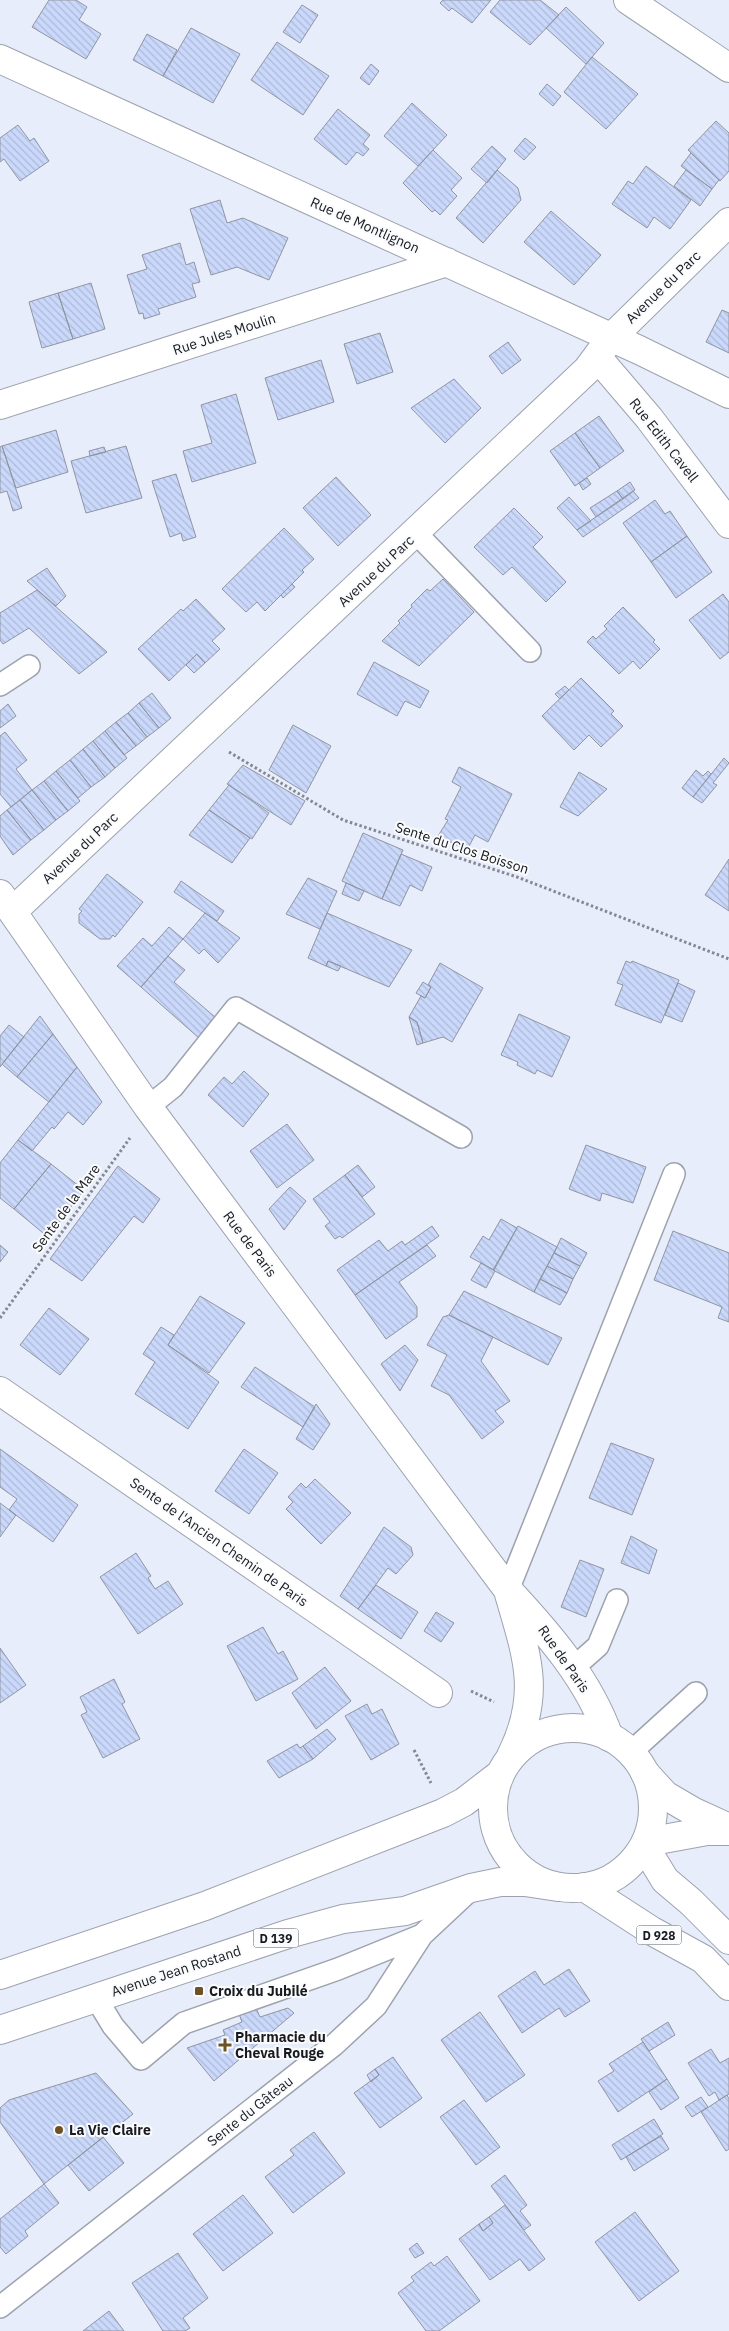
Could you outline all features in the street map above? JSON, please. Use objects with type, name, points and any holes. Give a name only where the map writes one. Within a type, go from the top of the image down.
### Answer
[{"type":"street","points":[[628,0],[729,68]]},
{"type":"street","name":"Rue de Montlignon","points":[[0,59],[448,262],[603,348],[639,350],[729,394]]},
{"type":"street","name":"Avenue du Parc","points":[[6,902],[200,735],[416,534],[587,370],[603,348],[729,222]]},
{"type":"street","name":"Rue Jules Moulin","points":[[0,405],[448,262]]},
{"type":"street","name":"Rue Edith Cavell","points":[[603,348],[649,418],[729,524]]},
{"type":"street","name":"Rue de Paris","points":[[6,902],[152,1112],[508,1590],[544,1628],[600,1711],[609,1737]]},
{"type":"street","name":"Sente de l'Ancien Chemin de Paris","points":[[0,1391],[438,1692]]},
{"type":"street","name":"Rue de Paris","points":[[505,1766],[526,1720],[531,1693],[529,1668],[508,1590]]},
{"type":"street","points":[[0,1975],[205,1906],[443,1813],[471,1798],[527,1742],[546,1733],[561,1730],[589,1730],[609,1737],[638,1763],[665,1795],[729,1830]]},
{"type":"street","points":[[505,1766],[493,1795],[493,1820],[501,1845],[515,1864],[532,1876],[571,1887],[603,1882],[620,1872],[646,1844],[652,1810],[652,1792],[638,1763]]},
{"type":"street","points":[[646,1844],[707,1831],[729,1830]]},
{"type":"street","points":[[646,1844],[665,1880],[691,1902],[729,1940]]},
{"type":"street","name":"Avenue Jean Rostand","points":[[0,2030],[288,1934],[343,1919],[406,1910],[471,1888],[500,1882],[525,1882],[571,1887]]},
{"type":"street","name":"D 928","points":[[571,1887],[703,1959],[729,1986]]},
{"type":"lane","points":[[416,534],[530,651]]},
{"type":"lane","points":[[0,685],[29,666]]},
{"type":"lane","points":[[152,1112],[236,1008],[462,1137]]},
{"type":"lane","points":[[508,1590],[674,1174]]},
{"type":"lane","points":[[572,1669],[598,1646],[617,1600]]},
{"type":"lane","points":[[638,1763],[696,1693]]},
{"type":"lane","name":"Sente du Gâteau","points":[[0,2307],[334,2045],[376,2006],[422,1935],[471,1888]]},
{"type":"lane","points":[[96,1998],[113,2026],[141,2059],[184,2023],[338,1969],[422,1935]]},
{"type":"path","name":"Sente du Clos Boisson","points":[[200,735],[343,820],[517,877],[729,959]]},
{"type":"path","name":"Sente de la Mare","points":[[0,1318],[131,1137],[152,1112]]},
{"type":"path","points":[[414,1750],[432,1786]]},
{"type":"building","points":[[49,0],[76,0],[87,7],[79,20],[101,34],[86,59],[32,27]]},
{"type":"building","points":[[443,0],[491,0],[472,23],[452,8],[449,11],[440,3]]},
{"type":"building","points":[[500,0],[540,0],[559,15],[530,45],[490,12]]},
{"type":"building","points":[[302,5],[318,15],[300,43],[283,32]]},
{"type":"building","points":[[566,7],[604,43],[586,64],[546,28]]},
{"type":"building","points":[[191,28],[240,54],[213,103],[163,76]]},
{"type":"building","points":[[147,34],[177,50],[163,76],[133,60]]},
{"type":"building","points":[[277,42],[329,76],[303,115],[251,80]]},
{"type":"building","points":[[592,57],[638,94],[606,129],[564,92]]},
{"type":"building","points":[[371,64],[379,71],[369,85],[360,78]]},
{"type":"building","points":[[547,84],[561,96],[553,106],[539,94]]},
{"type":"building","points":[[412,103],[447,135],[418,166],[384,136]]},
{"type":"building","points":[[338,109],[370,135],[363,144],[369,149],[363,156],[357,152],[346,165],[314,139]]},
{"type":"building","points":[[716,121],[729,133],[729,171],[720,181],[688,150]]},
{"type":"building","points":[[18,125],[30,141],[34,138],[49,161],[20,181],[4,159],[0,162],[0,138]]},
{"type":"building","points":[[525,138],[536,147],[524,160],[514,151]]},
{"type":"building","points":[[492,146],[506,159],[487,183],[471,169]]},
{"type":"building","points":[[433,150],[462,178],[451,190],[457,196],[440,215],[435,210],[432,212],[403,183]]},
{"type":"building","points":[[691,153],[719,180],[712,189],[681,166]]},
{"type":"building","points":[[646,166],[691,200],[670,229],[654,217],[647,228],[612,204],[628,181],[633,184]]},
{"type":"building","points":[[497,170],[518,188],[521,200],[483,243],[456,218]]},
{"type":"building","points":[[686,170],[712,189],[700,206],[674,186]]},
{"type":"building","points":[[220,200],[227,223],[243,218],[288,238],[269,280],[237,267],[211,275],[190,209]]},
{"type":"building","points":[[551,211],[601,255],[574,285],[524,242]]},
{"type":"building","points":[[180,243],[186,265],[194,262],[200,282],[192,284],[196,297],[158,309],[160,314],[144,319],[143,313],[139,314],[127,275],[147,269],[142,255]]},
{"type":"building","points":[[91,283],[105,329],[73,339],[58,293]]},
{"type":"building","points":[[58,293],[73,339],[42,348],[29,302]]},
{"type":"building","points":[[722,310],[729,313],[729,353],[706,342]]},
{"type":"building","points":[[380,333],[393,372],[357,384],[344,344]]},
{"type":"building","points":[[508,342],[521,360],[502,374],[489,356]]},
{"type":"building","points":[[321,360],[334,402],[278,420],[265,378]]},
{"type":"building","points":[[454,379],[481,408],[445,443],[411,408]]},
{"type":"building","points":[[236,394],[256,463],[192,482],[183,451],[212,443],[201,405]]},
{"type":"building","points":[[599,416],[624,451],[600,468],[575,433]]},
{"type":"building","points":[[56,430],[68,472],[16,488],[2,446]]},
{"type":"building","points":[[575,433],[600,468],[575,486],[550,451]]},
{"type":"building","points":[[2,446],[22,508],[13,511],[7,491],[0,493],[0,447]]},
{"type":"building","points":[[126,446],[142,498],[86,513],[71,461]]},
{"type":"building","points":[[104,447],[106,452],[90,456],[89,451]]},
{"type":"building","points":[[176,474],[196,537],[183,541],[181,533],[170,537],[152,481]]},
{"type":"building","points":[[336,477],[371,515],[338,546],[303,508]]},
{"type":"building","points":[[587,478],[591,484],[583,490],[579,483]]},
{"type":"building","points":[[630,482],[635,490],[623,499],[617,491]]},
{"type":"building","points":[[617,491],[623,499],[596,517],[590,508]]},
{"type":"building","points":[[633,491],[639,498],[583,537],[577,530]]},
{"type":"building","points":[[569,497],[591,521],[577,530],[557,508]]},
{"type":"building","points":[[655,500],[665,514],[670,511],[687,536],[651,562],[623,523]]},
{"type":"building","points":[[514,508],[543,537],[533,547],[566,582],[546,602],[512,567],[503,575],[474,547]]},
{"type":"building","points":[[284,528],[314,559],[302,570],[304,572],[265,611],[257,602],[246,612],[222,589]]},
{"type":"building","points":[[687,536],[712,572],[676,598],[651,562]]},
{"type":"building","points":[[47,568],[66,596],[56,606],[27,581]]},
{"type":"building","points":[[443,579],[474,612],[419,666],[382,641],[400,623],[398,621],[412,607],[411,605],[427,589],[430,591]]},
{"type":"building","points":[[292,584],[295,587],[283,598],[281,595]]},
{"type":"building","points":[[37,590],[107,652],[79,674],[29,628],[3,644],[0,640],[0,613]]},
{"type":"building","points":[[723,594],[729,602],[729,652],[720,659],[689,620]]},
{"type":"building","points":[[196,599],[225,629],[212,641],[220,649],[205,663],[197,654],[169,681],[138,649],[181,609],[183,611]]},
{"type":"building","points":[[623,607],[655,640],[653,642],[660,649],[640,669],[633,661],[619,674],[587,642],[593,636],[596,639],[607,629],[604,626]]},
{"type":"building","points":[[197,654],[205,663],[194,673],[186,665]]},
{"type":"building","points":[[374,662],[429,691],[420,708],[405,701],[397,716],[357,694]]},
{"type":"building","points":[[581,678],[614,711],[611,714],[623,726],[601,747],[589,735],[574,750],[542,716]]},
{"type":"building","points":[[565,686],[569,690],[560,699],[555,694]]},
{"type":"building","points":[[152,693],[171,718],[159,728],[139,703]]},
{"type":"building","points":[[139,703],[159,728],[147,737],[128,713]]},
{"type":"building","points":[[8,704],[16,716],[0,728],[0,711]]},
{"type":"building","points":[[128,713],[147,737],[136,746],[116,722]]},
{"type":"building","points":[[116,722],[136,746],[124,755],[105,731]]},
{"type":"building","points":[[293,725],[331,746],[306,793],[269,770]]},
{"type":"building","points":[[105,731],[127,758],[115,768],[93,741]]},
{"type":"building","points":[[5,732],[27,760],[16,769],[32,790],[11,807],[0,794],[0,736]]},
{"type":"building","points":[[93,741],[115,768],[105,777],[83,749]]},
{"type":"building","points":[[83,749],[105,777],[91,787],[70,760]]},
{"type":"building","points":[[724,758],[729,763],[713,783],[717,785],[702,803],[693,797]]},
{"type":"building","points":[[70,760],[91,787],[78,798],[56,771]]},
{"type":"building","points":[[243,765],[305,801],[291,825],[227,784]]},
{"type":"building","points":[[459,767],[512,794],[488,842],[475,835],[467,850],[438,836],[448,820],[445,819],[461,787],[452,782]]},
{"type":"building","points":[[696,770],[703,776],[708,771],[711,774],[693,797],[682,788]]},
{"type":"building","points":[[56,771],[80,801],[68,811],[44,781]]},
{"type":"building","points":[[579,772],[607,789],[578,816],[560,807]]},
{"type":"building","points":[[44,781],[68,811],[56,820],[32,790]]},
{"type":"building","points":[[229,785],[269,813],[252,839],[209,810]]},
{"type":"building","points":[[32,790],[56,820],[44,830],[20,800]]},
{"type":"building","points":[[20,800],[44,830],[31,840],[7,810]]},
{"type":"building","points":[[7,810],[31,840],[13,855],[0,836],[0,816]]},
{"type":"building","points":[[209,810],[250,838],[232,863],[189,835]]},
{"type":"building","points":[[363,833],[403,850],[382,899],[342,881]]},
{"type":"building","points":[[401,854],[432,867],[422,891],[410,885],[400,906],[382,899]]},
{"type":"building","points":[[729,859],[729,911],[705,895]]},
{"type":"building","points":[[107,874],[143,902],[115,937],[113,935],[110,939],[100,939],[79,923],[79,914],[82,911],[79,909]]},
{"type":"building","points":[[308,878],[337,891],[320,929],[286,914]]},
{"type":"building","points":[[181,881],[224,911],[217,921],[174,892]]},
{"type":"building","points":[[346,883],[364,891],[359,901],[342,894]]},
{"type":"building","points":[[205,913],[240,938],[218,963],[204,949],[199,954],[183,939]]},
{"type":"building","points":[[327,913],[412,950],[389,987],[328,961],[326,966],[308,958]]},
{"type":"building","points":[[169,927],[183,939],[141,987],[117,966],[143,938],[152,946]]},
{"type":"building","points":[[168,956],[185,970],[174,982],[215,1017],[199,1038],[141,987]]},
{"type":"building","points":[[328,961],[341,966],[338,971],[326,966]]},
{"type":"building","points":[[626,961],[631,963],[632,961],[679,980],[661,1023],[615,1005],[623,985],[617,983]]},
{"type":"building","points":[[440,963],[483,988],[452,1042],[443,1037],[423,1043],[417,1022],[409,1017],[421,996],[425,998],[431,987],[428,985]]},
{"type":"building","points":[[423,982],[431,987],[425,998],[416,993]]},
{"type":"building","points":[[678,983],[695,991],[682,1022],[665,1015]]},
{"type":"building","points":[[519,1014],[570,1037],[552,1077],[537,1070],[535,1074],[517,1065],[518,1062],[501,1055]]},
{"type":"building","points":[[40,1016],[53,1034],[17,1077],[2,1064]]},
{"type":"building","points":[[409,1017],[417,1022],[423,1043],[417,1045]]},
{"type":"building","points":[[9,1025],[24,1037],[0,1067],[0,1036]]},
{"type":"building","points":[[53,1034],[77,1067],[49,1102],[17,1077]]},
{"type":"building","points":[[77,1067],[102,1102],[83,1125],[68,1112],[54,1129],[52,1127],[32,1151],[18,1140]]},
{"type":"building","points":[[244,1071],[269,1094],[243,1127],[208,1095],[224,1077],[232,1084]]},
{"type":"building","points":[[287,1124],[314,1160],[277,1188],[250,1151]]},
{"type":"building","points":[[18,1140],[51,1164],[14,1209],[0,1198],[0,1163]]},
{"type":"building","points":[[586,1145],[646,1167],[633,1203],[602,1193],[600,1201],[569,1189]]},
{"type":"building","points":[[51,1164],[84,1190],[48,1237],[14,1209]]},
{"type":"building","points":[[358,1165],[375,1187],[362,1197],[345,1175]]},
{"type":"building","points":[[118,1166],[160,1199],[143,1223],[134,1216],[82,1281],[50,1259]]},
{"type":"building","points":[[345,1175],[375,1214],[342,1238],[340,1236],[335,1239],[325,1226],[330,1222],[313,1199]]},
{"type":"building","points":[[290,1187],[306,1201],[284,1230],[269,1209]]},
{"type":"building","points":[[501,1219],[517,1228],[494,1270],[470,1257],[483,1236],[489,1240]]},
{"type":"building","points":[[432,1226],[439,1236],[355,1295],[337,1270],[379,1240],[388,1251],[402,1241],[405,1245]]},
{"type":"building","points":[[518,1226],[557,1247],[534,1292],[493,1270]]},
{"type":"building","points":[[673,1231],[729,1253],[729,1322],[718,1318],[722,1307],[654,1280]]},
{"type":"building","points":[[561,1238],[587,1253],[580,1266],[554,1253]]},
{"type":"building","points":[[0,1245],[8,1252],[0,1262]]},
{"type":"building","points":[[427,1245],[436,1256],[399,1282],[417,1307],[417,1317],[386,1339],[355,1295]]},
{"type":"building","points":[[554,1253],[580,1266],[573,1279],[547,1266]]},
{"type":"building","points":[[481,1263],[495,1271],[486,1288],[471,1280]]},
{"type":"building","points":[[547,1266],[573,1279],[567,1293],[540,1279]]},
{"type":"building","points":[[540,1279],[567,1293],[560,1305],[534,1292]]},
{"type":"building","points":[[464,1291],[562,1338],[548,1365],[449,1315]]},
{"type":"building","points":[[200,1296],[245,1323],[209,1373],[168,1345]]},
{"type":"building","points":[[49,1308],[89,1339],[60,1375],[20,1345]]},
{"type":"building","points":[[449,1315],[493,1337],[481,1361],[510,1401],[495,1411],[504,1422],[482,1439],[449,1395],[431,1386],[447,1355],[427,1345],[443,1317]]},
{"type":"building","points":[[161,1327],[174,1335],[168,1345],[219,1382],[188,1429],[135,1394],[155,1362],[143,1354]]},
{"type":"building","points":[[405,1345],[418,1360],[400,1391],[381,1364]]},
{"type":"building","points":[[255,1367],[315,1407],[303,1427],[241,1387]]},
{"type":"building","points":[[316,1404],[330,1424],[313,1450],[296,1439]]},
{"type":"building","points":[[611,1443],[654,1459],[632,1515],[589,1498]]},
{"type":"building","points":[[0,1449],[78,1505],[53,1542],[9,1510],[17,1499],[0,1487]]},
{"type":"building","points":[[244,1449],[278,1473],[249,1514],[215,1491]]},
{"type":"building","points":[[315,1479],[351,1513],[321,1544],[286,1509],[293,1502],[288,1497],[301,1483],[306,1488]]},
{"type":"building","points":[[0,1503],[16,1515],[0,1537]]},
{"type":"building","points":[[384,1527],[411,1547],[413,1555],[396,1574],[388,1568],[358,1609],[340,1596]]},
{"type":"building","points":[[631,1536],[657,1550],[649,1574],[621,1563]]},
{"type":"building","points":[[136,1553],[151,1576],[148,1578],[155,1589],[168,1581],[183,1604],[138,1634],[100,1577]]},
{"type":"building","points":[[580,1560],[604,1569],[586,1617],[561,1607]]},
{"type":"building","points":[[376,1585],[418,1612],[401,1639],[358,1609]]},
{"type":"building","points":[[436,1612],[454,1623],[441,1642],[424,1631]]},
{"type":"building","points":[[263,1627],[278,1654],[283,1651],[298,1679],[256,1701],[227,1646]]},
{"type":"building","points":[[0,1648],[26,1685],[0,1703]]},
{"type":"building","points":[[325,1667],[351,1701],[316,1729],[292,1693]]},
{"type":"building","points":[[114,1679],[125,1702],[122,1704],[140,1739],[103,1758],[81,1715],[87,1712],[80,1697]]},
{"type":"building","points":[[367,1704],[372,1714],[382,1709],[399,1744],[371,1760],[345,1716]]},
{"type":"building","points":[[327,1729],[336,1739],[313,1759],[303,1746]]},
{"type":"building","points":[[297,1744],[300,1748],[303,1746],[313,1759],[279,1778],[267,1761]]},
{"type":"building","points":[[569,1969],[590,2001],[565,2017],[559,2008],[522,2033],[498,1996],[535,1971],[544,1985]]},
{"type":"building","name":"Pharmacie du Cheval Rouge","points":[[256,2008],[260,2017],[288,2008],[294,2013],[214,2081],[187,2048],[225,2035],[223,2030],[242,2022],[239,2014]]},
{"type":"building","points":[[480,2012],[525,2075],[486,2102],[441,2040]]},
{"type":"building","points":[[668,2022],[675,2035],[649,2051],[641,2039]]},
{"type":"building","points":[[643,2042],[667,2079],[618,2112],[598,2081],[614,2071],[609,2064]]},
{"type":"building","points":[[711,2049],[720,2063],[729,2058],[729,2094],[719,2100],[715,2092],[709,2096],[688,2063]]},
{"type":"building","points":[[393,2057],[422,2098],[380,2128],[354,2093],[379,2075],[375,2069]]},
{"type":"building","points":[[375,2069],[379,2075],[371,2082],[367,2075]]},
{"type":"building","name":"La Vie Claire","points":[[96,2073],[133,2114],[44,2184],[0,2122],[0,2108],[9,2100]]},
{"type":"building","points":[[667,2079],[679,2098],[661,2110],[649,2092]]},
{"type":"building","points":[[727,2095],[729,2099],[729,2149],[726,2151],[701,2112]]},
{"type":"building","points":[[701,2097],[708,2107],[692,2117],[685,2107]]},
{"type":"building","points":[[464,2100],[500,2147],[476,2165],[440,2117]]},
{"type":"building","points":[[654,2119],[663,2134],[621,2160],[612,2145]]},
{"type":"building","points":[[314,2132],[345,2173],[293,2213],[265,2177],[294,2155],[290,2150]]},
{"type":"building","points":[[661,2136],[669,2149],[634,2171],[626,2157]]},
{"type":"building","points":[[103,2137],[124,2163],[89,2191],[68,2165]]},
{"type":"building","points":[[505,2175],[527,2205],[520,2211],[531,2225],[524,2230],[491,2186]]},
{"type":"building","points":[[44,2184],[59,2203],[25,2231],[28,2236],[6,2254],[0,2247],[0,2219]]},
{"type":"building","points":[[243,2195],[273,2233],[223,2271],[193,2234]]},
{"type":"building","points":[[505,2205],[545,2259],[529,2271],[520,2259],[490,2280],[459,2239],[479,2224],[483,2231],[493,2223],[489,2217]]},
{"type":"building","points":[[635,2212],[679,2271],[639,2301],[595,2242]]},
{"type":"building","points":[[489,2217],[493,2223],[483,2231],[479,2224]]},
{"type":"building","points":[[417,2243],[424,2253],[415,2258],[409,2249]]},
{"type":"building","points":[[178,2253],[208,2298],[183,2318],[190,2328],[185,2331],[163,2331],[132,2283]]},
{"type":"building","points":[[447,2256],[480,2301],[439,2331],[426,2331],[398,2293],[414,2281],[411,2277],[431,2262],[434,2266]]},
{"type":"building","points":[[109,2311],[124,2331],[83,2331]]},
{"type":"place","name":"Croix du Jubilé","points":[[199,1991]]},
{"type":"place","name":"Pharmacie du Cheval Rouge","points":[[225,2045]]},
{"type":"place","name":"La Vie Claire","points":[[59,2130]]}]
